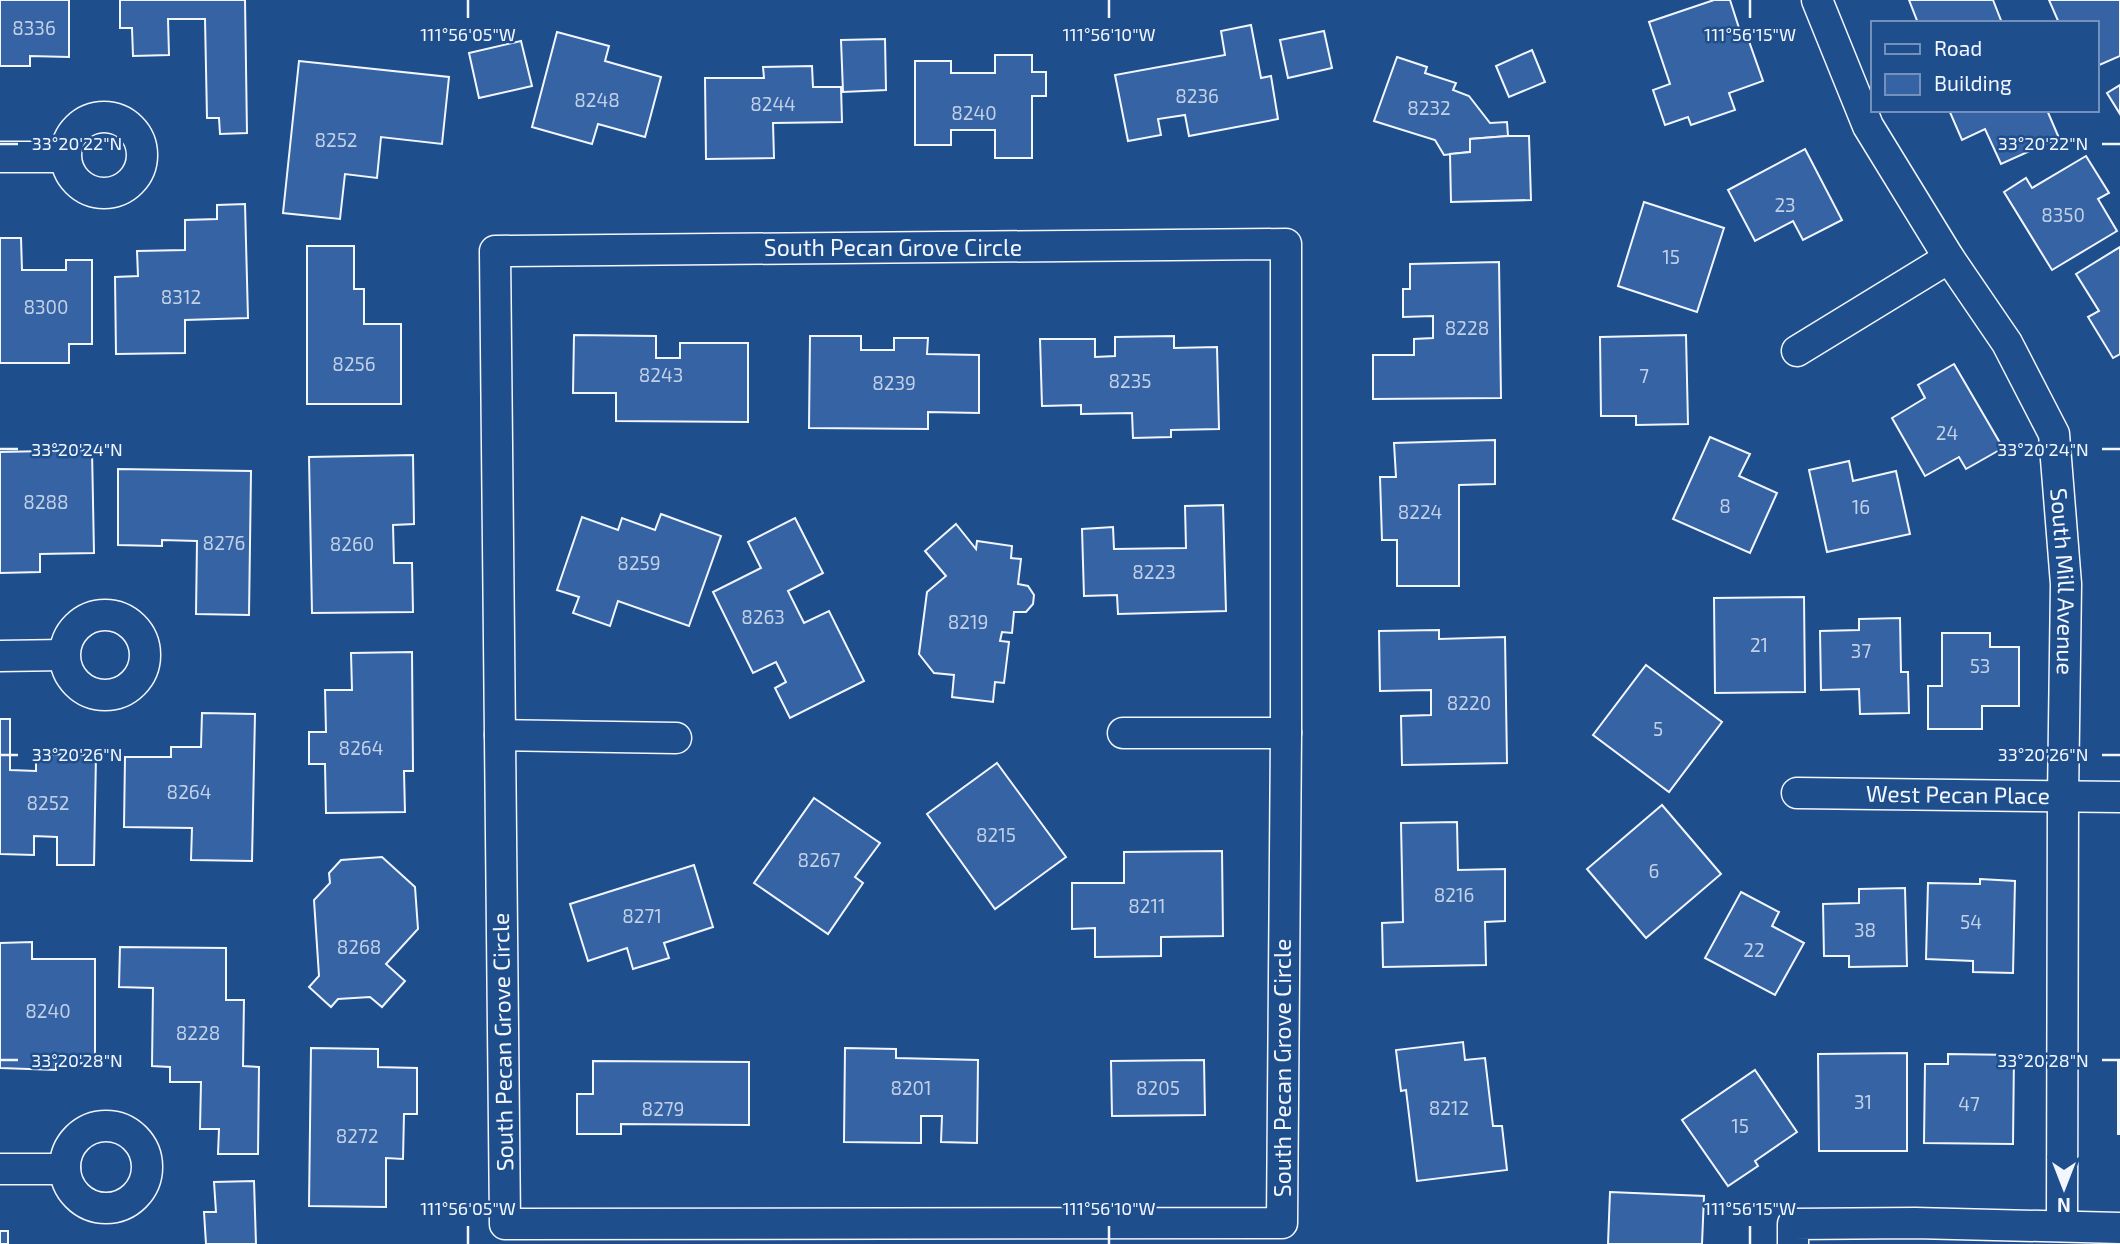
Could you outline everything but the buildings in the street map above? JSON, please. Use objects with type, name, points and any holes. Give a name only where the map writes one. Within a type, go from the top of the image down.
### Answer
[{"type":"street","name":"South Mill Avenue","points":[[1817,0],[1868,126],[1949,258],[2007,343],[2054,434],[2066,584],[2062,1226]]},
{"type":"street","points":[[0,157],[65,157]]},
{"type":"street","name":"South Pecan Grove Circle","points":[[1286,244],[1286,733],[1282,1223],[934,1233],[505,1224],[495,251],[1286,244]]},
{"type":"street","points":[[1797,351],[1949,258]]},
{"type":"street","points":[[0,656],[64,655]]},
{"type":"street","points":[[1123,733],[1286,733]]},
{"type":"street","points":[[500,735],[676,738]]},
{"type":"street","name":"West Pecan Place","points":[[1797,793],[2120,797]]},
{"type":"street","points":[[0,1169],[65,1169]]},
{"type":"street","points":[[1793,1234],[1915,1223],[2120,1228]]}]
